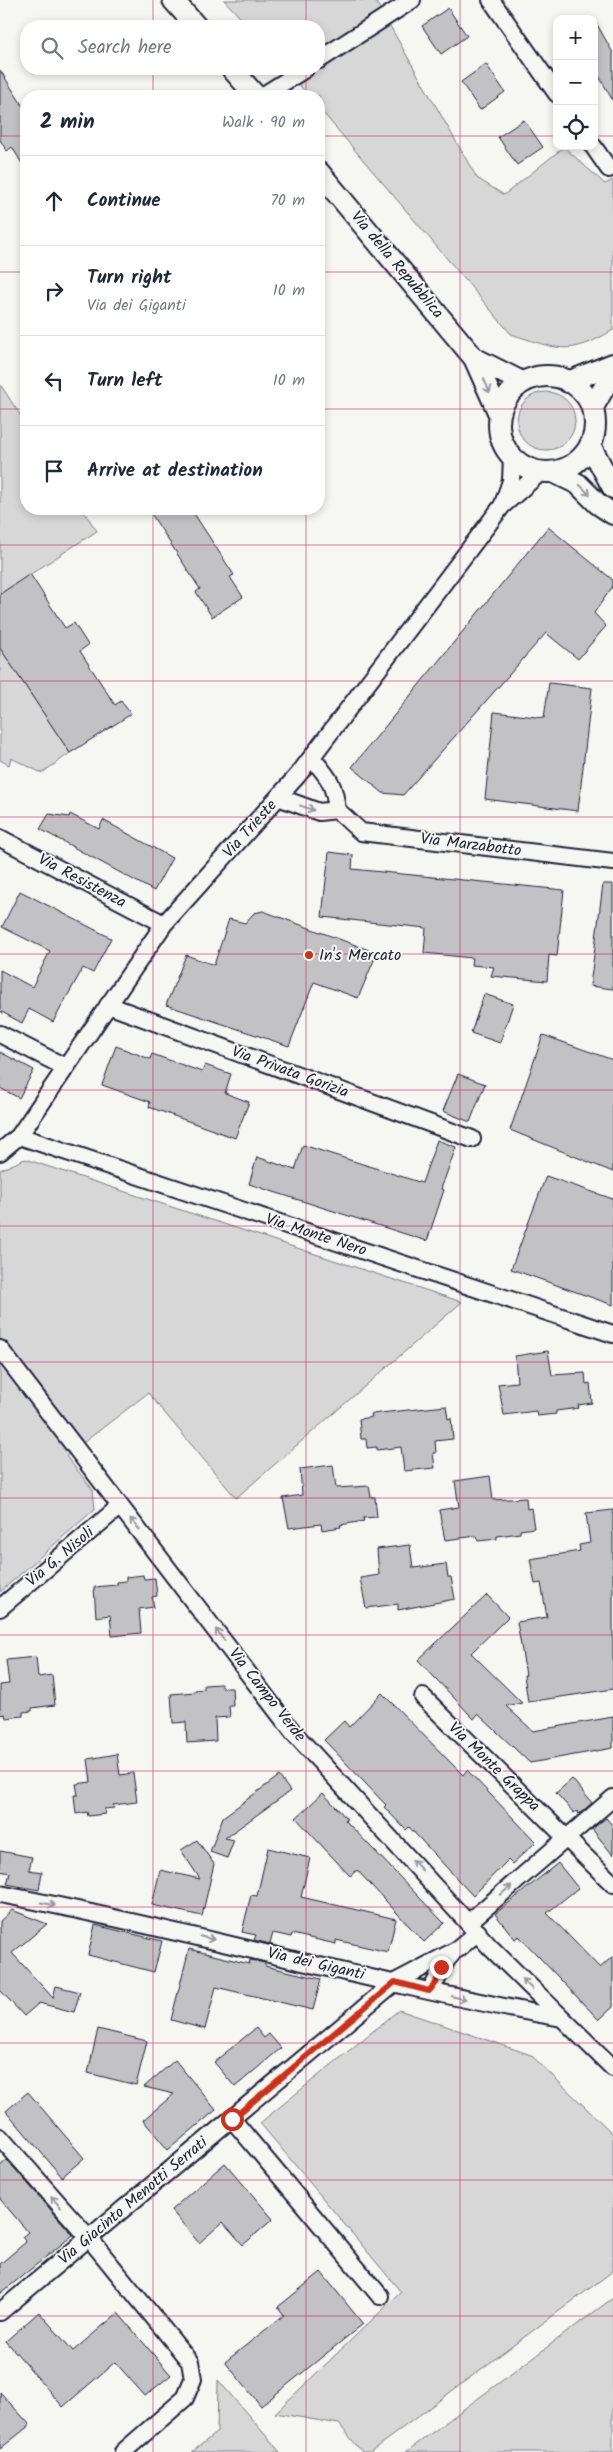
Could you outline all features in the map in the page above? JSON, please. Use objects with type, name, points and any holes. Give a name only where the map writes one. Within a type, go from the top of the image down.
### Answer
[{"type":"street","points":[[173,0],[191,20]]},
{"type":"street","points":[[325,56],[412,0]]},
{"type":"street","points":[[492,0],[553,88]]},
{"type":"street","points":[[237,75],[251,90]]},
{"type":"street","points":[[272,90],[295,75]]},
{"type":"street","points":[[596,150],[609,170]]},
{"type":"street","name":"Via della Repubblica","points":[[325,179],[474,358],[499,414]]},
{"type":"street","name":"Via della Repubblica","points":[[474,358],[522,382]]},
{"type":"street","points":[[568,382],[613,364]]},
{"type":"street","points":[[592,409],[613,372]]},
{"type":"street","points":[[548,472],[571,466],[585,453],[594,435],[594,418],[588,399],[576,386],[559,378],[540,376],[522,382],[508,395],[499,414],[498,431],[505,449],[518,463],[534,471],[548,472],[578,484],[598,504],[613,514]]},
{"type":"street","points":[[590,445],[613,488]]},
{"type":"street","name":"Via Trieste","points":[[502,506],[511,481],[512,457]]},
{"type":"street","name":"Via Trieste","points":[[0,1152],[19,1136],[164,924],[312,758],[502,506],[548,472]]},
{"type":"street","points":[[278,797],[319,812],[337,810],[335,790],[327,775],[312,758]]},
{"type":"street","name":"Via Marzabotto","points":[[337,810],[361,832],[613,862]]},
{"type":"street","name":"Via Resistenza","points":[[0,838],[164,924]]},
{"type":"street","name":"Via Privata Gorizia","points":[[108,1005],[472,1139]]},
{"type":"street","points":[[0,1034],[65,1067]]},
{"type":"street","name":"Via Monte Nero","points":[[19,1136],[613,1334]]},
{"type":"street","name":"Via Campo Verde","points":[[0,1349],[120,1506],[150,1542],[293,1732],[474,1927],[562,2018]]},
{"type":"street","name":"Via G. Nisoli","points":[[0,1608],[120,1506]]},
{"type":"street","name":"Via Monte Grappa","points":[[423,1697],[613,1884]]},
{"type":"street","name":"Via Giacinto Menotti Serrati","points":[[429,1991],[436,1983],[441,1967],[458,1949],[474,1927],[566,1837],[613,1798]]},
{"type":"street","points":[[0,1908],[7,1895]]},
{"type":"street","name":"Via dei Giganti","points":[[7,1895],[207,1938],[482,2004],[562,2018]]},
{"type":"street","name":"Via Giacinto Menotti Serrati","points":[[0,2312],[395,1982],[458,1949]]},
{"type":"street","points":[[562,2018],[613,2068]]},
{"type":"street","points":[[232,2119],[380,2296]]},
{"type":"street","points":[[0,2137],[186,2355],[192,2371],[192,2386],[185,2398],[123,2452]]},
{"type":"shaded area","points":[[224,0],[375,0],[477,178],[504,195],[560,150],[567,150],[605,184],[613,180],[613,330],[585,344],[563,348],[511,334],[325,115],[325,90],[304,90],[290,75],[325,75],[325,20],[242,20]]},
{"type":"shaded area","points":[[0,384],[20,415],[20,515],[86,515],[97,531],[0,594]]},
{"type":"shaded area","points":[[546,392],[557,394],[570,405],[575,421],[573,432],[562,445],[546,450],[535,448],[522,437],[517,421],[519,410],[530,397]]},
{"type":"shaded area","points":[[0,648],[70,753],[42,773],[11,758],[9,765],[0,760]]},
{"type":"shaded area","points":[[25,1159],[462,1302],[236,1498],[148,1393],[66,1456],[93,1490],[95,1509],[0,1592],[0,1170]]},
{"type":"shaded area","points":[[399,2010],[531,2055],[613,2134],[613,2271],[370,2452],[362,2452],[339,2424],[275,2413],[401,2292],[260,2123]]},
{"type":"shaded area","points":[[613,2298],[613,2452],[406,2452]]},
{"type":"shaded area","points":[[218,2380],[280,2452],[192,2452],[217,2432]]},
{"type":"building","points":[[448,8],[467,36],[441,54],[422,26]]},
{"type":"building","points":[[598,26],[613,53],[613,101],[598,74]]},
{"type":"building","points":[[486,64],[505,92],[480,110],[461,82]]},
{"type":"building","points":[[0,70],[20,102],[20,160],[12,147],[7,151],[0,140]]},
{"type":"building","points":[[524,120],[543,147],[517,165],[498,137]]},
{"type":"building","points":[[152,515],[195,515],[234,575],[230,577],[243,597],[212,617],[196,592],[200,589]]},
{"type":"building","points":[[548,527],[613,580],[613,586],[594,613],[606,626],[578,659],[546,633],[403,795],[383,793],[352,767]]},
{"type":"building","points":[[30,574],[65,628],[74,623],[88,645],[80,651],[115,705],[121,701],[131,714],[70,753],[0,648],[0,594]]},
{"type":"building","points":[[549,683],[592,688],[578,811],[485,799],[494,712],[544,718]]},
{"type":"building","points":[[49,814],[69,817],[70,814],[99,829],[103,820],[172,858],[154,891],[40,829]]},
{"type":"building","points":[[329,852],[353,855],[352,869],[564,890],[557,956],[549,955],[547,981],[491,976],[494,967],[471,965],[472,958],[424,953],[426,928],[322,917]]},
{"type":"building","points":[[603,884],[613,884],[613,989],[590,986]]},
{"type":"building","points":[[20,891],[111,938],[93,973],[83,968],[53,1022],[29,1009],[22,1023],[0,1011],[0,970],[32,987],[50,951],[2,927]]},
{"type":"building","points":[[263,911],[377,953],[358,998],[314,982],[289,1046],[166,1005],[186,955],[214,965],[229,919],[245,923],[254,913]]},
{"type":"building","points":[[484,994],[513,1004],[500,1043],[471,1033]]},
{"type":"building","points":[[543,1035],[613,1060],[613,1172],[510,1130]]},
{"type":"building","points":[[116,1046],[150,1059],[152,1054],[202,1072],[205,1065],[231,1074],[225,1093],[249,1102],[235,1138],[149,1107],[150,1102],[102,1085]]},
{"type":"building","points":[[0,1052],[34,1070],[19,1098],[0,1088]]},
{"type":"building","points":[[458,1074],[485,1084],[470,1122],[443,1111]]},
{"type":"building","points":[[437,1140],[456,1147],[441,1189],[444,1190],[427,1241],[249,1184],[257,1157],[295,1170],[303,1145],[422,1183]]},
{"type":"building","points":[[546,1176],[613,1199],[613,1305],[511,1269]]},
{"type":"building","points":[[548,1351],[552,1375],[585,1373],[586,1384],[590,1383],[592,1403],[578,1405],[579,1408],[556,1411],[556,1414],[537,1416],[536,1411],[504,1415],[498,1384],[517,1382],[515,1356]]},
{"type":"building","points":[[446,1406],[448,1419],[451,1418],[453,1439],[435,1441],[436,1453],[433,1453],[435,1468],[404,1471],[401,1447],[377,1450],[377,1447],[367,1448],[366,1439],[361,1439],[359,1419],[372,1417],[371,1414]]},
{"type":"building","points":[[333,1465],[336,1488],[369,1486],[371,1497],[375,1497],[377,1517],[363,1518],[364,1521],[322,1530],[321,1524],[289,1528],[283,1498],[302,1495],[300,1469]]},
{"type":"building","points":[[490,1476],[493,1500],[526,1498],[527,1509],[531,1508],[534,1528],[520,1530],[520,1533],[497,1536],[497,1539],[478,1541],[477,1536],[445,1540],[439,1510],[459,1507],[455,1481]]},
{"type":"building","points":[[613,1510],[613,1689],[528,1702],[524,1675],[526,1675],[517,1622],[547,1617],[541,1583],[535,1584],[530,1559],[580,1551],[579,1545],[590,1543],[586,1513]]},
{"type":"building","points":[[410,1545],[413,1568],[446,1564],[448,1577],[451,1577],[455,1599],[398,1610],[398,1604],[366,1608],[360,1578],[379,1575],[377,1549]]},
{"type":"building","points":[[143,1575],[144,1579],[155,1578],[157,1596],[152,1597],[154,1607],[139,1609],[141,1633],[112,1636],[110,1615],[96,1617],[94,1587],[117,1585],[117,1582],[126,1581],[126,1577]]},
{"type":"building","points":[[487,1595],[508,1617],[471,1653],[522,1703],[506,1706],[533,1731],[613,1717],[613,1748],[530,1763],[478,1714],[474,1719],[418,1660]]},
{"type":"building","points":[[36,1657],[38,1677],[52,1675],[55,1705],[32,1708],[32,1711],[23,1712],[23,1716],[6,1718],[5,1714],[0,1715],[0,1685],[9,1684],[6,1660]]},
{"type":"building","points":[[221,1684],[222,1688],[232,1688],[233,1706],[229,1706],[230,1717],[215,1718],[216,1741],[187,1743],[186,1722],[173,1723],[171,1694],[195,1692],[195,1690],[204,1689],[204,1685]]},
{"type":"building","points":[[382,1693],[463,1775],[467,1770],[536,1842],[512,1864],[508,1860],[473,1896],[409,1827],[406,1830],[384,1807],[386,1805],[324,1740],[344,1721],[349,1727]]},
{"type":"building","points":[[117,1754],[120,1775],[133,1773],[137,1802],[113,1805],[114,1808],[104,1809],[105,1814],[88,1816],[87,1812],[76,1814],[74,1795],[78,1795],[76,1784],[91,1782],[88,1759]]},
{"type":"building","points":[[279,1776],[290,1791],[225,1838],[234,1840],[227,1858],[210,1852],[223,1817]]},
{"type":"building","points":[[572,1779],[592,1803],[579,1814],[577,1811],[574,1813],[556,1793]]},
{"type":"building","points":[[323,1793],[347,1819],[345,1820],[444,1923],[424,1942],[357,1870],[350,1876],[296,1818]]},
{"type":"building","points":[[606,1818],[613,1826],[613,1855],[592,1829]]},
{"type":"building","points":[[197,1840],[214,1864],[202,1916],[152,1905],[160,1870],[200,1879],[181,1850]]},
{"type":"building","points":[[268,1848],[310,1858],[301,1897],[396,1919],[388,1952],[336,1940],[336,1944],[292,1934],[291,1937],[273,1933],[270,1944],[254,1940],[256,1935],[242,1932],[251,1895],[257,1896]]},
{"type":"building","points":[[0,1851],[32,1857],[29,1870],[42,1872],[39,1890],[7,1884],[10,1873],[0,1871]]},
{"type":"building","points":[[558,1863],[578,1888],[547,1913],[600,1968],[613,1956],[613,2007],[599,2020],[519,1936],[515,1939],[495,1914]]},
{"type":"building","points":[[12,1910],[47,1924],[12,1953],[53,1998],[56,1986],[80,1992],[74,2012],[39,2003],[24,2016],[0,1990],[0,1921]]},
{"type":"building","points":[[95,1925],[162,1941],[154,1972],[88,1955]]},
{"type":"building","points":[[189,1949],[249,1964],[250,1960],[265,1963],[265,1966],[321,1979],[313,2010],[216,1987],[205,2029],[171,2020]]},
{"type":"building","points":[[256,2028],[264,2038],[269,2034],[281,2048],[235,2087],[214,2062]]},
{"type":"building","points":[[98,2029],[147,2041],[136,2085],[88,2073]]},
{"type":"building","points":[[175,2060],[216,2110],[168,2150],[143,2120],[174,2094],[144,2087]]},
{"type":"building","points":[[28,2092],[84,2158],[62,2177],[6,2111]]},
{"type":"building","points":[[7,2160],[73,2235],[0,2294],[0,2264],[26,2242],[22,2237],[28,2232],[0,2199],[0,2166]]},
{"type":"building","points":[[225,2163],[273,2219],[243,2245],[223,2222],[199,2243],[171,2210]]},
{"type":"building","points":[[321,2272],[363,2324],[261,2406],[225,2362],[284,2315],[278,2307]]},
{"type":"building","points":[[39,2312],[73,2351],[118,2313],[171,2375],[145,2396],[115,2362],[63,2407],[6,2341]]},
{"type":"building","points":[[0,2392],[30,2425],[0,2449]]},
{"type":"place","name":"In's Mercato","points":[[309,955]]},
{"type":"route","points":[[232,2119],[395,1982],[429,1991],[436,1983],[441,1967]]}]
